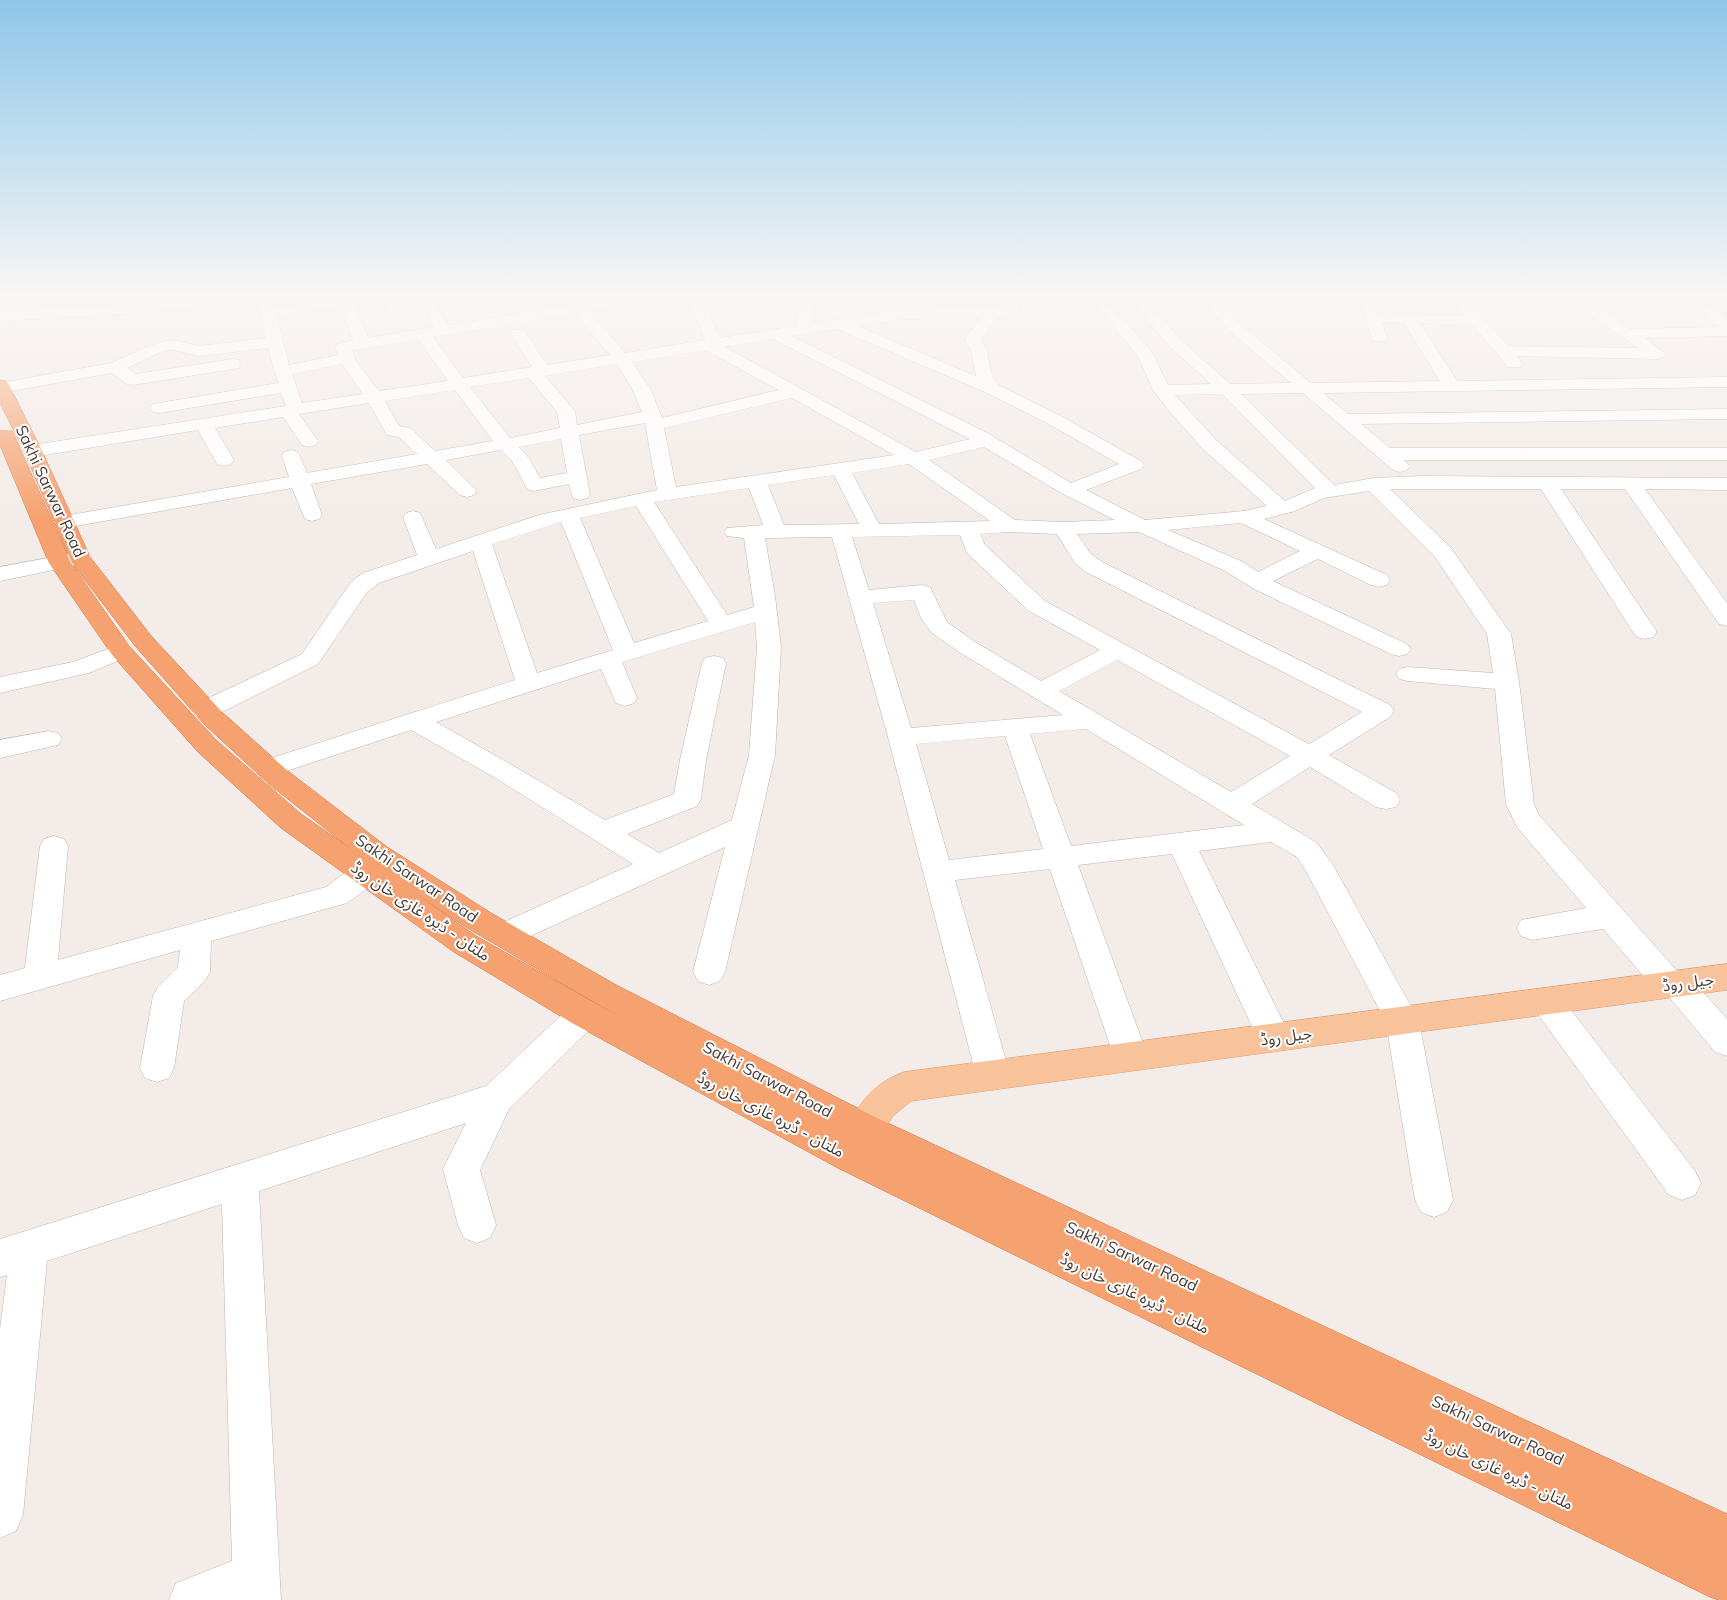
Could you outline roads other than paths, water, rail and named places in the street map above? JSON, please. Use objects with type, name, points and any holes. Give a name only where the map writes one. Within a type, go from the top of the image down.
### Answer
[{"type":"highway","name":"Sakhi Sarwar Road","points":[[1,386],[33,451],[64,522],[70,560],[205,710],[268,768],[303,814],[377,854],[504,935],[606,994],[864,1129],[1398,1401],[1727,1538]]},
{"type":"highway","name":"ملتان - ڈیرہ غازی خان روڈ","points":[[2,431],[44,529],[70,560],[121,651],[207,746],[303,814],[366,874],[465,944],[584,1014],[851,1156],[1398,1401],[1727,1580]]},
{"type":"main road","name":"جیل روڈ","points":[[864,1129],[876,1108],[890,1095],[904,1087],[1727,977]]},
{"type":"street","points":[[1,386],[93,371]]},
{"type":"street","points":[[120,371],[132,380],[193,371]]},
{"type":"street","points":[[224,371],[229,391]]},
{"type":"street","points":[[158,408],[229,391],[272,371]]},
{"type":"street","points":[[283,371],[292,410],[309,441]]},
{"type":"street","points":[[356,371],[374,397],[393,431],[404,432],[467,492]]},
{"type":"street","points":[[450,371],[505,444],[520,458],[534,486],[578,477]]},
{"type":"street","points":[[33,451],[538,371],[566,411],[578,477],[576,513],[618,656],[625,698]]},
{"type":"street","points":[[628,371],[641,389],[652,420],[668,495]]},
{"type":"street","points":[[757,371],[912,458],[1010,526]]},
{"type":"street","points":[[847,371],[987,441],[1070,490],[1142,526],[1233,566],[1256,581],[1399,649]]},
{"type":"street","points":[[950,371],[991,388],[1053,419],[1134,465],[1070,490]]},
{"type":"street","points":[[983,371],[991,388]]},
{"type":"street","points":[[1153,371],[1162,390],[1209,444],[1281,508]]},
{"type":"street","points":[[1206,371],[1328,491]]},
{"type":"street","points":[[1286,371],[1421,482]]},
{"type":"street","points":[[1442,371],[1452,386]]},
{"type":"street","points":[[1521,371],[1534,385]]},
{"type":"street","points":[[1684,371],[1701,382]]},
{"type":"street","points":[[1162,390],[1727,382]]},
{"type":"street","points":[[64,522],[570,431],[652,420],[794,392]]},
{"type":"street","points":[[1343,419],[1727,414]]},
{"type":"street","points":[[1583,416],[1620,454]]},
{"type":"street","points":[[204,424],[224,460]]},
{"type":"street","points":[[205,710],[310,660],[359,587],[371,578],[429,558],[546,519],[642,499],[912,458],[987,441]]},
{"type":"street","points":[[1385,454],[1727,454]]},
{"type":"street","points":[[291,456],[312,515]]},
{"type":"street","points":[[840,469],[872,530]]},
{"type":"street","points":[[709,972],[762,755],[769,648],[766,611],[754,531],[756,482]]},
{"type":"street","points":[[754,531],[968,529],[1010,526],[1063,528],[1142,526],[1244,517],[1281,508],[1319,493],[1374,484],[1421,482],[1726,484]]},
{"type":"street","points":[[1547,482],[1645,632]]},
{"type":"street","points":[[1630,483],[1727,618]]},
{"type":"street","points":[[1374,484],[1443,553],[1499,634],[1507,682],[1520,804],[1527,820],[1610,916],[1727,1042]]},
{"type":"street","points":[[642,499],[722,625]]},
{"type":"street","points":[[413,517],[429,558]]},
{"type":"street","points":[[1244,517],[1379,580]]},
{"type":"street","points":[[1063,528],[1083,558],[1094,567],[1381,711],[1232,804]]},
{"type":"street","points":[[968,529],[975,548],[1030,601],[1386,800]]},
{"type":"street","points":[[840,530],[901,737],[993,1075]]},
{"type":"street","points":[[480,541],[529,684]]},
{"type":"street","points":[[1256,581],[1318,551]]},
{"type":"street","points":[[0,574],[70,560]]},
{"type":"street","points":[[860,598],[922,592],[932,618],[939,627],[967,648],[1278,831],[1307,850],[1318,865],[1402,1021],[1434,1200]]},
{"type":"street","points":[[268,768],[529,684],[766,611]]},
{"type":"street","points":[[1040,691],[1116,650]]},
{"type":"street","points":[[0,686],[80,668],[121,651]]},
{"type":"street","points":[[603,832],[687,799],[693,760],[714,663]]},
{"type":"street","points":[[1408,674],[1507,682]]},
{"type":"street","points":[[414,721],[508,774],[658,866]]},
{"type":"street","points":[[901,737],[1091,721]]},
{"type":"street","points":[[1015,728],[1131,1057]]},
{"type":"street","points":[[0,749],[49,739]]},
{"type":"street","points":[[504,935],[745,826]]},
{"type":"street","points":[[938,872],[1278,831]]},
{"type":"street","points":[[1182,842],[1274,1038]]},
{"type":"street","points":[[40,977],[54,846]]},
{"type":"street","points":[[0,988],[336,895],[366,874]]},
{"type":"street","points":[[1532,928],[1610,916]]},
{"type":"street","points":[[157,1068],[169,996],[194,972],[196,934]]},
{"type":"street","points":[[1546,1001],[1682,1183]]},
{"type":"street","points":[[476,1226],[461,1169],[497,1098],[584,1014]]},
{"type":"street","points":[[0,1515],[14,1254],[497,1098]]},
{"type":"street","points":[[193,1600],[257,1587],[240,1180]]}]
